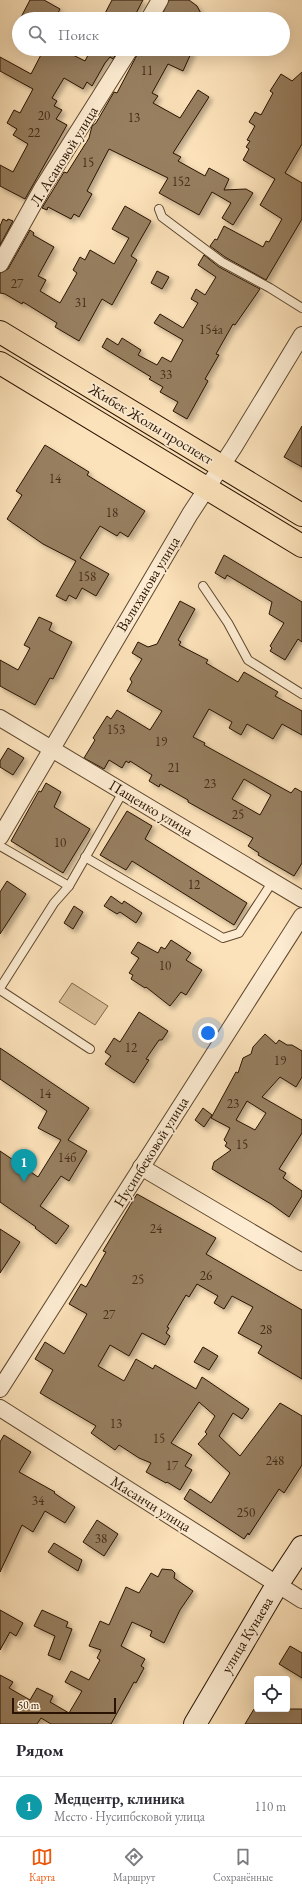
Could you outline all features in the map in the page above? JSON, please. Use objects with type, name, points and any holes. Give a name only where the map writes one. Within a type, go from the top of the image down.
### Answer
[{"type":"highway","name":"Жибек Жолы проспект","points":[[0,332],[302,515]]},
{"type":"highway","name":"Жибек Жолы проспект","points":[[0,363],[302,546]]},
{"type":"main road","name":"улица Кунаева","points":[[194,1724],[277,1585],[302,1547]]},
{"type":"street","points":[[153,12],[160,0]]},
{"type":"street","name":"Л. Асановой улица","points":[[0,264],[43,187],[126,56]]},
{"type":"street","name":"Валиханова улица","points":[[0,837],[190,514],[302,335]]},
{"type":"street","name":"Пащенко улица","points":[[0,718],[302,899]]},
{"type":"street","name":"Нусипбековой улица","points":[[0,1389],[302,916]]},
{"type":"street","points":[[141,1167],[302,1262]]},
{"type":"street","name":"Масанчи улица","points":[[0,1408],[302,1600]]},
{"type":"lane","points":[[159,209],[162,217],[222,262],[270,288],[302,308]]},
{"type":"lane","points":[[203,586],[228,623],[248,660],[302,694]]},
{"type":"lane","points":[[90,1049],[0,989],[54,904],[69,886],[123,792]]},
{"type":"lane","points":[[0,846],[69,886]]},
{"type":"lane","points":[[85,857],[223,938],[239,933],[273,881]]},
{"type":"shaded area","points":[[72,983],[108,1006],[95,1025],[59,1002]]},
{"type":"building","points":[[30,0],[44,0],[60,9],[58,12],[24,12]]},
{"type":"building","points":[[112,0],[143,0],[137,12],[106,12]]},
{"type":"building","points":[[169,0],[189,0],[197,6],[200,12],[163,12]]},
{"type":"building","points":[[40,56],[75,56],[85,61],[88,56],[115,56],[113,59],[110,57],[105,63],[92,86],[87,82],[83,89],[64,78],[52,98],[57,101],[54,106],[62,110],[56,119],[67,125],[25,199],[0,186],[0,165],[13,172],[28,144],[13,135],[17,129],[7,123],[14,110],[20,113],[33,89],[0,71],[0,57],[31,74]]},
{"type":"building","points":[[136,56],[190,56],[183,71],[168,64],[152,93],[158,96],[153,103],[180,118],[198,90],[209,97],[173,153],[181,157],[178,161],[205,176],[209,168],[229,179],[224,190],[246,189],[253,193],[233,225],[222,218],[231,203],[212,192],[199,215],[159,193],[168,178],[109,149],[87,191],[92,194],[79,217],[74,214],[71,219],[48,207],[47,210],[42,208],[64,172],[67,173],[89,138],[92,126],[96,123],[114,92],[117,93]]},
{"type":"building","points":[[302,72],[302,144],[285,173],[302,183],[302,219],[266,280],[225,257],[210,246],[215,239],[217,240],[224,226],[263,247],[266,241],[269,242],[282,219],[260,205],[275,179],[243,160],[249,149],[246,147],[250,141],[247,140],[255,126],[249,122],[255,112],[261,115],[273,93],[270,91],[281,74],[292,81]]},
{"type":"building","points":[[125,206],[151,221],[131,256],[137,260],[112,305],[102,299],[79,341],[55,327],[57,323],[23,302],[22,304],[5,294],[0,293],[0,273],[8,269],[30,230],[34,233],[33,235],[54,247],[38,276],[46,280],[40,291],[60,303],[77,273],[73,270],[80,257],[85,260],[90,250],[114,264],[129,238],[112,229]]},
{"type":"building","points":[[3,219],[13,221],[0,245],[0,226]]},
{"type":"building","points":[[204,255],[219,267],[260,289],[235,325],[233,324],[216,354],[219,355],[205,379],[208,381],[187,419],[173,411],[178,402],[160,392],[163,387],[149,379],[151,377],[102,347],[107,338],[118,345],[122,338],[141,350],[138,355],[157,365],[162,357],[171,362],[183,340],[154,323],[160,314],[183,328],[198,303],[191,299],[196,289],[205,295],[216,277],[198,265]]},
{"type":"building","points":[[157,271],[169,277],[162,289],[151,283]]},
{"type":"building","points":[[302,426],[302,467],[284,457]]},
{"type":"building","points":[[45,445],[89,472],[87,475],[145,511],[128,537],[120,532],[117,536],[100,526],[80,558],[109,574],[96,596],[82,588],[76,599],[69,595],[66,601],[56,596],[76,561],[43,544],[7,519],[22,495],[16,491]]},
{"type":"building","points":[[224,555],[302,602],[302,642],[298,639],[285,660],[270,651],[272,648],[270,646],[284,623],[269,614],[272,602],[227,575],[225,579],[215,573]]},
{"type":"building","points":[[180,601],[195,609],[178,640],[181,642],[179,645],[208,660],[206,663],[238,682],[244,672],[278,692],[275,696],[302,711],[302,735],[282,724],[273,739],[247,724],[241,735],[229,728],[232,722],[209,709],[193,737],[205,743],[204,745],[291,793],[295,788],[302,792],[302,863],[294,876],[258,855],[259,853],[248,846],[253,838],[188,802],[188,800],[160,784],[159,787],[149,781],[152,775],[130,761],[129,763],[126,761],[122,768],[109,760],[104,769],[84,758],[95,740],[93,738],[107,716],[111,719],[117,710],[150,730],[162,711],[127,691],[132,682],[130,679],[142,659],[132,653],[138,642],[148,647],[157,644]],"holes":[[[244,779],[271,795],[260,815],[232,799]]]},
{"type":"building","points":[[39,617],[52,623],[49,630],[72,642],[53,679],[50,678],[35,705],[0,686],[0,660],[18,670],[30,648],[24,645]]},
{"type":"building","points":[[8,748],[24,758],[13,775],[0,767],[0,761]]},
{"type":"building","points":[[46,783],[61,792],[54,807],[90,829],[63,873],[11,841],[39,791],[41,792]]},
{"type":"building","points":[[127,811],[152,826],[145,839],[247,903],[234,925],[132,861],[126,870],[100,855]]},
{"type":"building","points":[[7,881],[26,894],[0,934],[0,892]]},
{"type":"building","points":[[111,896],[122,904],[124,901],[142,913],[136,923],[120,912],[117,914],[104,906]]},
{"type":"building","points":[[74,906],[83,912],[73,929],[64,923]]},
{"type":"building","points":[[171,940],[191,953],[186,960],[202,970],[186,995],[181,992],[170,1006],[146,987],[145,988],[131,979],[133,975],[129,973],[139,958],[131,953],[138,942],[158,953],[161,947],[165,949]]},
{"type":"building","points":[[139,1012],[168,1031],[162,1040],[159,1040],[146,1059],[149,1060],[134,1083],[105,1064],[111,1056],[105,1052],[114,1038],[120,1042]]},
{"type":"building","points":[[265,1034],[276,1044],[279,1040],[302,1051],[302,1077],[296,1087],[280,1077],[262,1097],[302,1120],[302,1133],[279,1169],[286,1173],[283,1178],[302,1191],[302,1196],[289,1217],[271,1204],[212,1169],[214,1162],[231,1150],[225,1146],[227,1143],[224,1140],[230,1128],[211,1118],[236,1072],[238,1073],[243,1058],[251,1054],[253,1047]],"holes":[[[247,1101],[266,1113],[255,1130],[236,1120]]]},
{"type":"building","points":[[0,1048],[89,1108],[68,1140],[87,1151],[69,1181],[61,1176],[40,1206],[69,1226],[56,1244],[35,1228],[36,1227],[0,1202],[0,1151],[38,1177],[61,1140],[38,1128],[47,1111],[0,1079]]},
{"type":"building","points":[[203,1108],[212,1115],[204,1127],[195,1120]]},
{"type":"building","points":[[137,1194],[216,1238],[206,1254],[302,1310],[302,1379],[258,1353],[262,1346],[238,1333],[253,1307],[232,1296],[224,1309],[214,1303],[218,1296],[197,1284],[189,1297],[186,1295],[167,1327],[169,1328],[166,1333],[170,1336],[165,1345],[142,1333],[129,1356],[110,1345],[98,1366],[124,1381],[136,1359],[153,1369],[155,1365],[196,1389],[202,1377],[249,1409],[242,1419],[233,1413],[219,1436],[240,1456],[280,1403],[302,1416],[302,1465],[284,1493],[279,1489],[249,1535],[248,1533],[244,1539],[184,1499],[190,1489],[211,1503],[230,1473],[198,1444],[207,1434],[205,1432],[215,1416],[199,1402],[171,1443],[192,1455],[185,1466],[192,1470],[180,1490],[146,1472],[151,1463],[139,1458],[119,1445],[115,1450],[91,1433],[96,1426],[40,1393],[53,1370],[35,1359],[45,1342],[64,1354],[87,1314],[69,1304],[81,1284],[86,1287],[106,1252],[103,1251]]},
{"type":"building","points":[[0,1229],[20,1242],[0,1273]]},
{"type":"building","points":[[203,1347],[218,1356],[209,1370],[194,1362]]},
{"type":"building","points":[[4,1435],[31,1452],[19,1472],[55,1492],[54,1493],[75,1507],[65,1523],[45,1511],[33,1532],[22,1525],[0,1572],[0,1442]]},
{"type":"building","points":[[97,1520],[118,1534],[104,1556],[83,1542]]},
{"type":"building","points":[[54,1543],[82,1560],[78,1571],[48,1552]]},
{"type":"building","points":[[162,1569],[172,1570],[175,1573],[174,1578],[193,1591],[180,1610],[164,1643],[150,1636],[152,1631],[132,1622],[121,1646],[145,1659],[141,1666],[144,1668],[136,1683],[134,1682],[111,1724],[51,1724],[41,1718],[37,1724],[0,1724],[0,1675],[13,1682],[9,1688],[30,1700],[37,1688],[53,1696],[50,1702],[69,1713],[82,1691],[65,1682],[71,1671],[89,1680],[100,1660],[97,1658],[101,1650],[89,1646],[100,1621],[109,1625],[126,1587],[139,1593],[151,1573],[158,1577]]},
{"type":"building","points":[[0,1610],[23,1623],[16,1636],[10,1632],[0,1650]]},
{"type":"building","points":[[42,1610],[68,1622],[66,1627],[72,1629],[60,1660],[48,1655],[55,1636],[34,1626]]},
{"type":"building","points":[[290,1646],[302,1653],[302,1678],[279,1664]]},
{"type":"building","points":[[254,1709],[254,1712],[290,1712],[290,1709],[302,1709],[302,1724],[245,1724]]},
{"type":"place","name":"Медцентр, клиника","points":[[24,1182]]}]
